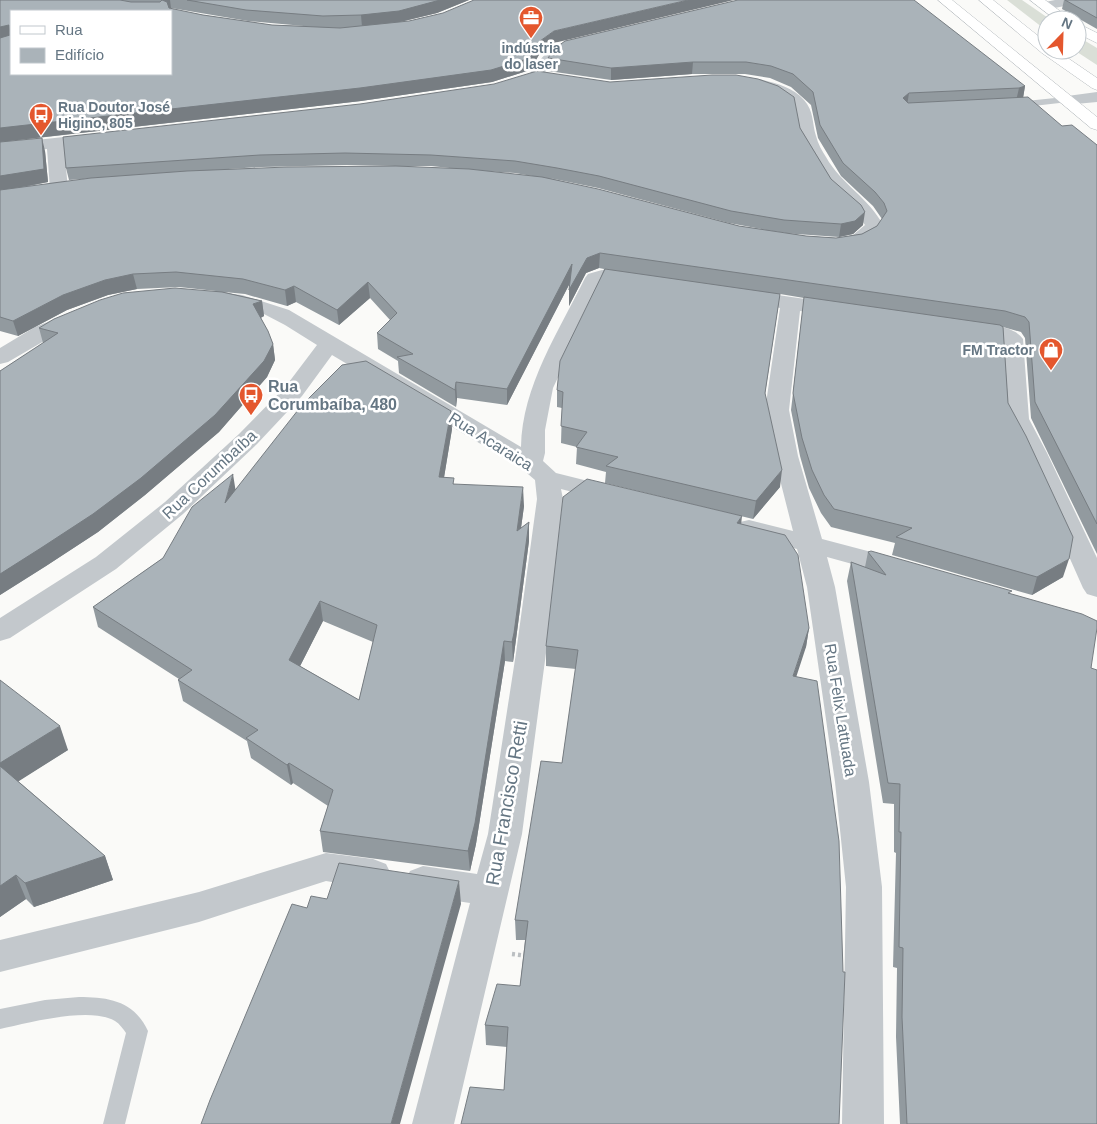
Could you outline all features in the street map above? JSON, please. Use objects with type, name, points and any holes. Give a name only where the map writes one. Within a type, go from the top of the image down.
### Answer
[{"type":"main road","points":[[944,0],[1097,125]]},
{"type":"main road","points":[[985,0],[1037,42]]},
{"type":"main road","points":[[1061,60],[1097,85]]},
{"type":"street","points":[[1040,3],[1074,0]]},
{"type":"street","points":[[536,77],[547,56],[559,48],[603,37]]},
{"type":"street","points":[[746,81],[783,91],[802,106],[808,139],[823,164],[837,186],[869,214],[874,225],[869,234],[857,241],[824,244]]},
{"type":"street","points":[[1065,100],[1097,97]]},
{"type":"street","points":[[0,149],[114,136]]},
{"type":"street","points":[[55,143],[59,189]]},
{"type":"street","points":[[39,192],[78,186]]},
{"type":"street","name":"Rua Francisco Retti","points":[[433,1124],[505,834],[531,653],[550,499],[533,453],[533,430],[542,388],[595,278],[602,276],[659,284]]},
{"type":"street","points":[[725,293],[858,313]]},
{"type":"street","points":[[207,297],[265,307],[292,318],[329,344]]},
{"type":"street","name":"Rua Felix Lattuada","points":[[791,303],[777,410],[786,456],[821,587],[852,782],[864,887],[863,1124]]},
{"type":"street","points":[[0,357],[43,332],[96,309]]},
{"type":"street","points":[[944,325],[1001,334],[1012,339],[1016,419],[1034,453],[1097,588]]},
{"type":"street","name":"Rua Acaraica","points":[[329,344],[538,470],[634,499]]},
{"type":"street","name":"Rua Corumbaíba","points":[[0,631],[106,563],[174,508],[248,438],[294,391],[329,344]]},
{"type":"street","points":[[722,521],[809,542],[930,577]]},
{"type":"street","points":[[0,956],[199,907],[326,867],[491,891]]},
{"type":"lane","points":[[1011,106],[1065,100]]},
{"type":"lane","points":[[0,1019],[73,1006],[95,1006],[123,1014],[137,1031],[114,1124]]},
{"type":"path","points":[[476,951],[536,956]]},
{"type":"shaded area","points":[[1007,0],[1022,0],[1037,10],[1037,23]]},
{"type":"shaded area","points":[[1087,42],[1097,48],[1097,65],[1087,58]]},
{"type":"building","points":[[0,0],[160,2],[162,0],[167,2],[169,8],[203,15],[272,25],[340,28],[409,21],[443,13],[474,0],[688,0],[554,31],[540,41],[530,58],[491,70],[360,88],[0,128],[0,38],[10,35],[9,25],[0,27]]},
{"type":"building","points":[[187,0],[440,0],[399,11],[323,16],[246,10]]},
{"type":"building","points":[[738,0],[914,0],[1025,86],[1019,88],[909,93],[903,98],[908,103],[1028,97],[1062,126],[1072,125],[1097,145],[1097,524],[1035,402],[1029,322],[1025,317],[1005,311],[600,253],[587,258],[569,290],[572,264],[507,389],[456,382],[455,390],[397,357],[413,354],[377,333],[397,313],[368,282],[337,310],[294,286],[285,290],[243,279],[176,272],[133,274],[105,280],[63,295],[13,321],[0,317],[0,190],[91,178],[187,171],[287,167],[396,166],[469,169],[542,177],[598,189],[739,226],[806,236],[836,238],[862,234],[877,226],[887,211],[884,203],[875,192],[843,163],[820,125],[813,92],[793,74],[771,66],[746,62],[693,62],[611,68],[548,58],[554,49],[565,41]]},
{"type":"building","points":[[1065,0],[1097,0],[1097,18],[1087,12],[1087,10],[1083,10]]},
{"type":"building","points":[[537,71],[610,82],[736,75],[758,79],[778,86],[794,97],[800,128],[831,179],[861,205],[865,212],[855,221],[841,224],[784,220],[731,211],[599,176],[557,168],[515,161],[431,155],[345,153],[260,155],[66,168],[63,137],[360,104],[494,84]]},
{"type":"building","points":[[42,138],[44,169],[0,176],[0,142]]},
{"type":"building","points":[[605,269],[780,294],[765,393],[782,470],[756,501],[606,466],[618,457],[576,447],[587,432],[561,426],[563,392],[557,390],[560,361]]},
{"type":"building","points":[[175,288],[222,292],[262,301],[253,304],[273,344],[264,361],[215,415],[141,478],[93,514],[0,574],[0,371],[58,333],[39,328],[54,319],[100,300],[123,293]]},
{"type":"building","points":[[804,297],[1000,325],[1003,327],[1008,403],[1026,436],[1073,537],[1069,559],[1037,577],[896,537],[912,528],[834,509],[824,495],[812,470],[802,438],[793,393]]},
{"type":"building","points":[[366,361],[451,411],[439,477],[454,478],[453,484],[523,487],[517,531],[529,522],[514,633],[512,642],[504,641],[475,823],[468,851],[320,831],[333,790],[289,763],[287,765],[246,738],[258,730],[178,680],[192,670],[93,607],[163,558],[192,507],[233,474],[225,503],[302,405],[342,365]],"holes":[[[320,601],[377,625],[359,700],[289,660]]]},
{"type":"building","points":[[587,479],[742,516],[737,523],[785,535],[798,555],[809,628],[793,676],[817,681],[839,841],[843,972],[845,972],[839,1124],[461,1124],[470,1087],[504,1090],[508,1027],[485,1025],[497,984],[520,986],[528,921],[515,920],[541,761],[562,763],[578,650],[546,646],[563,497]]},
{"type":"building","points":[[871,551],[1012,591],[1008,593],[1082,614],[1097,621],[1091,668],[1097,670],[1097,1124],[907,1124],[902,1017],[903,948],[899,947],[900,784],[888,783],[851,562],[886,575],[868,552]]},
{"type":"building","points":[[0,680],[60,726],[0,763]]},
{"type":"building","points":[[0,766],[105,856],[25,883],[16,875],[0,886]]},
{"type":"building","points":[[339,863],[459,881],[391,1124],[201,1124],[292,904],[307,908],[311,896],[327,899]]},
{"type":"place","name":"indústria do laser","points":[[531,39]]},
{"type":"place","name":"Rua Doutor José Higino, 805","points":[[41,136]]},
{"type":"place","name":"FM Tractor","points":[[1051,371]]},
{"type":"place","name":"Rua Corumbaíba, 480","points":[[251,416]]}]
